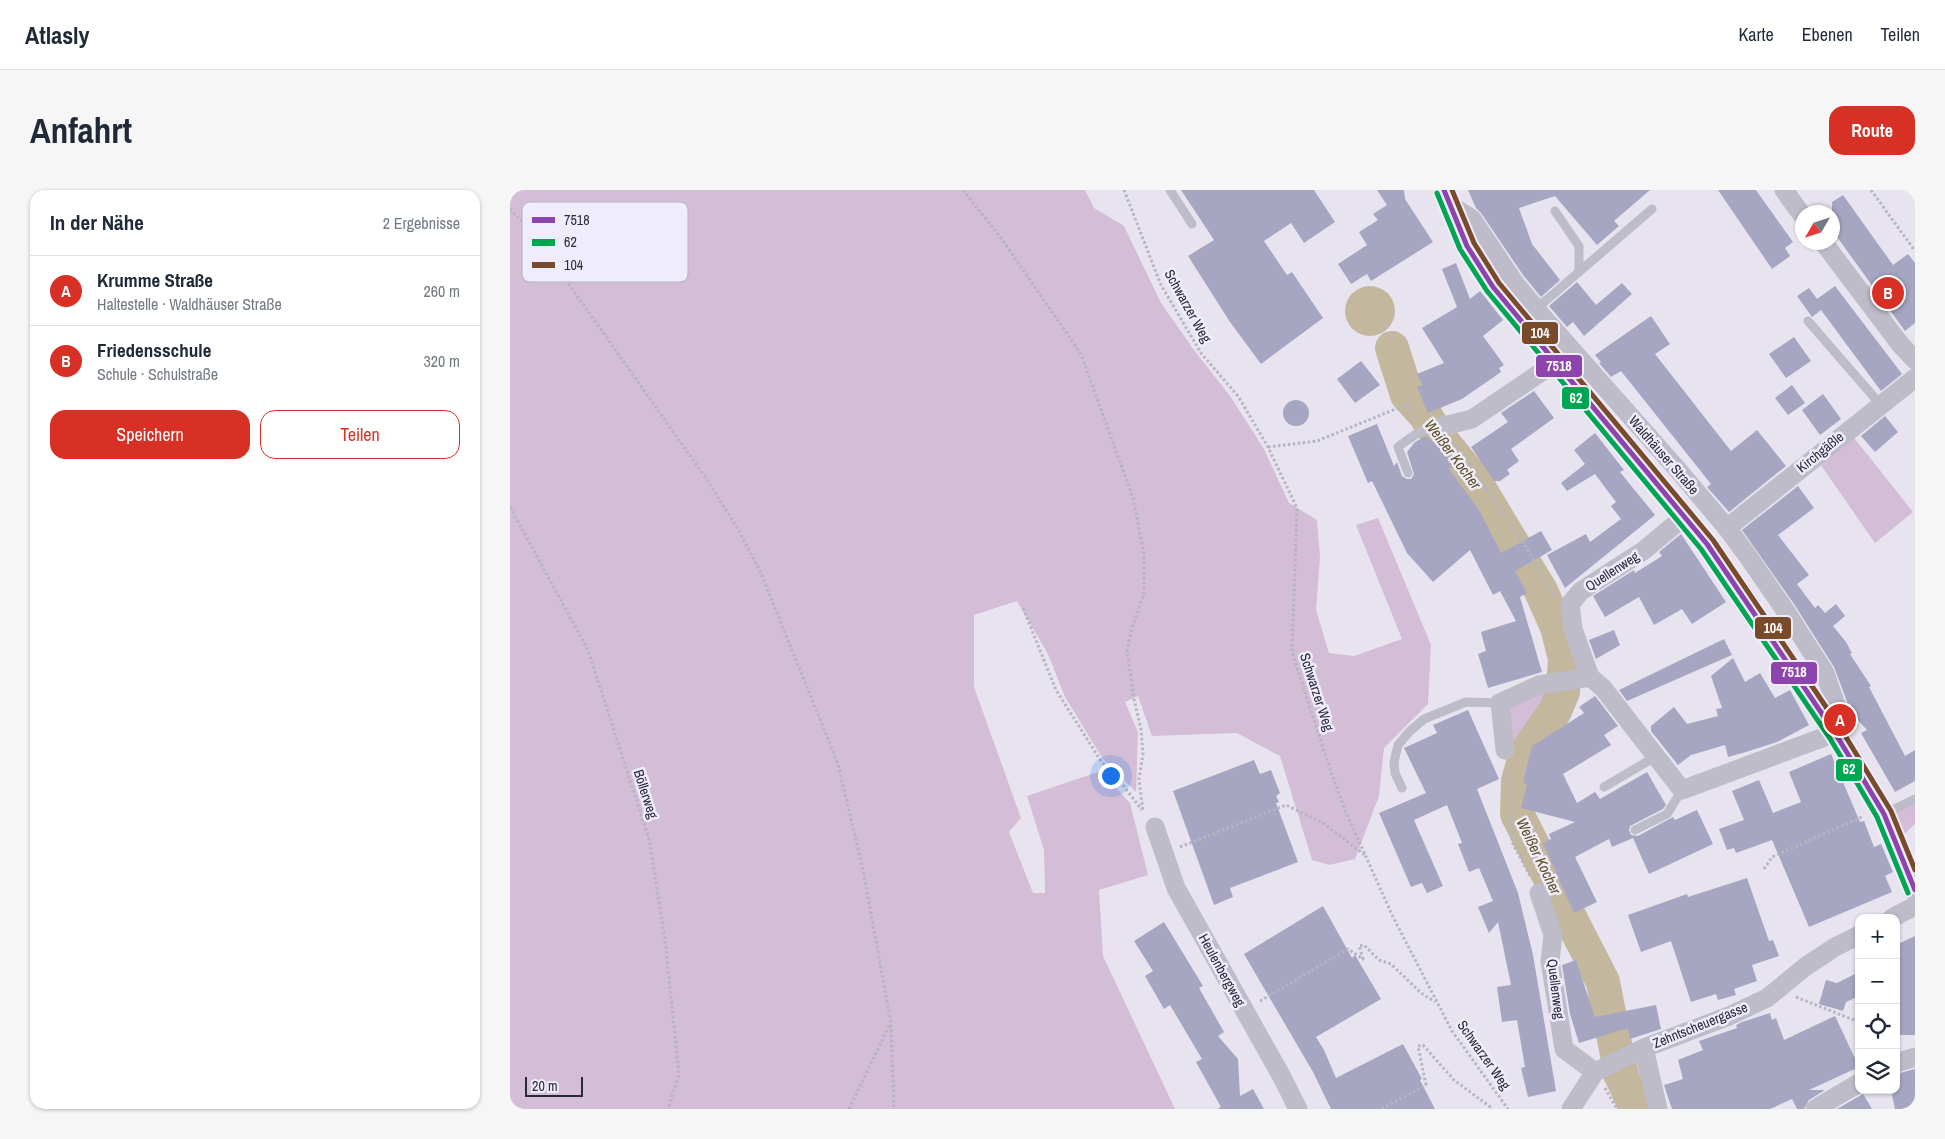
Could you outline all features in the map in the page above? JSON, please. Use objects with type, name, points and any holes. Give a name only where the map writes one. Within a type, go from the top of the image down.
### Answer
[{"type":"street","points":[[1784,190],[1795,205]]},
{"type":"street","name":"Waldhäuser Straße","points":[[1446,197],[1472,219],[1514,282],[1536,309],[1727,528],[1785,610],[1825,673],[1837,708],[1835,733]]},
{"type":"street","name":"Waldhäuser Straße","points":[[1446,197],[1467,246],[1493,287],[1707,544],[1835,733],[1883,811],[1915,890]]},
{"type":"street","points":[[1829,250],[1900,344],[1915,360]]},
{"type":"street","points":[[1437,426],[1472,419],[1556,362]]},
{"type":"street","name":"Kirchgäßle","points":[[1727,528],[1880,404],[1915,378]]},
{"type":"street","name":"Quellenweg","points":[[1582,678],[1570,604],[1581,591],[1643,551],[1685,516]]},
{"type":"street","points":[[1505,750],[1500,703],[1539,684],[1582,678],[1602,688],[1682,790],[1835,733]]},
{"type":"street","name":"Heulenbergweg","points":[[1155,827],[1176,888],[1298,1109]]},
{"type":"street","name":"Quellenweg","points":[[1539,892],[1554,935],[1550,961],[1564,1049],[1600,1069]]},
{"type":"street","points":[[1900,914],[1915,906]]},
{"type":"street","name":"Zehntscheuergasse","points":[[1658,1109],[1640,1049],[1729,1016],[1766,998],[1828,952],[1855,937]]},
{"type":"street","points":[[1571,1109],[1600,1069],[1640,1049]]},
{"type":"street","points":[[1900,1062],[1915,1057]]},
{"type":"street","points":[[1815,1109],[1855,1085]]},
{"type":"lane","points":[[1170,190],[1192,224]]},
{"type":"lane","points":[[1536,309],[1652,208]]},
{"type":"lane","points":[[1555,211],[1579,246],[1580,271]]},
{"type":"lane","points":[[1808,321],[1880,404]]},
{"type":"lane","points":[[1408,473],[1398,447],[1416,433],[1437,426]]},
{"type":"lane","points":[[1402,788],[1395,773],[1394,762],[1398,745],[1410,731],[1424,720],[1466,702],[1500,703]]},
{"type":"lane","points":[[1604,787],[1655,756]]},
{"type":"lane","points":[[1635,830],[1667,814],[1682,790]]},
{"type":"lane","points":[[1883,811],[1915,799]]},
{"type":"path","points":[[962,190],[1001,238],[1081,354],[1133,498],[1144,554],[1144,594],[1132,628],[1127,651],[1134,700],[1141,729],[1143,754],[1139,779],[1143,812],[1122,784],[1101,761],[1056,690],[1023,608]]},
{"type":"path","name":"Schwarzer Weg","points":[[1124,190],[1161,285],[1201,353],[1238,396],[1268,447],[1297,508],[1292,652],[1330,769],[1393,917],[1452,1031],[1508,1109]]},
{"type":"path","points":[[1870,190],[1915,251]]},
{"type":"path","points":[[510,210],[522,222]]},
{"type":"path","points":[[567,282],[702,473],[739,530],[760,571],[838,764],[863,870],[891,1023],[894,1109]]},
{"type":"path","points":[[1268,447],[1317,441],[1408,404],[1414,417],[1437,426],[1477,478],[1526,546],[1554,596]]},
{"type":"path","name":"Böllerweg","points":[[510,507],[588,650],[649,839],[665,939],[679,1075],[668,1109]]},
{"type":"path","points":[[1505,750],[1510,787],[1512,842],[1539,892]]},
{"type":"path","points":[[1191,843],[1286,805],[1323,823],[1366,855]]},
{"type":"path","points":[[1764,869],[1772,857],[1883,811]]},
{"type":"path","points":[[1245,1011],[1348,949],[1363,959],[1359,946],[1364,945],[1379,960],[1391,964],[1421,993],[1437,1002]]},
{"type":"path","points":[[1777,989],[1855,1020]]},
{"type":"path","points":[[849,1109],[891,1023]]},
{"type":"path","points":[[1382,1109],[1426,1086],[1418,1046],[1423,1045],[1454,1080],[1493,1109]]},
{"type":"shaded area","points":[[510,190],[1085,190],[1094,208],[1124,226],[1161,303],[1194,350],[1230,396],[1264,449],[1289,503],[1317,520],[1320,557],[1316,610],[1329,653],[1354,656],[1402,639],[1356,525],[1378,518],[1431,645],[1428,704],[1384,748],[1379,796],[1355,859],[1329,865],[1312,860],[1280,756],[1237,733],[1152,736],[1138,696],[1125,702],[1138,732],[1136,792],[1103,759],[1065,697],[1048,654],[1017,601],[974,615],[974,687],[1021,818],[1009,832],[1033,893],[1045,893],[1044,850],[1027,796],[1101,771],[1130,803],[1148,875],[1099,890],[1103,956],[1175,1109],[510,1109]]},
{"type":"shaded area","points":[[1365,286],[1375,286],[1388,293],[1395,306],[1395,316],[1388,329],[1375,336],[1365,336],[1356,332],[1349,325],[1345,316],[1345,306],[1349,297],[1356,290]]},
{"type":"shaded area","points":[[1851,434],[1913,512],[1875,543],[1818,461]]},
{"type":"shaded area","points":[[1564,682],[1563,692],[1555,711],[1526,753],[1518,781],[1517,814],[1554,884],[1539,893],[1512,842],[1510,787],[1500,703]]},
{"type":"shaded area","points":[[1915,802],[1915,824],[1898,840],[1889,816]]},
{"type":"shaded area","points":[[1642,1052],[1658,1109],[1620,1109],[1600,1073]]},
{"type":"building","points":[[1181,190],[1314,190],[1335,222],[1304,243],[1291,223],[1264,241],[1287,275],[1292,272],[1323,318],[1261,364],[1230,322],[1188,256],[1214,240]]},
{"type":"building","points":[[1377,190],[1404,190],[1405,199],[1433,242],[1371,281],[1367,274],[1351,284],[1338,264],[1367,245],[1359,232],[1378,220],[1373,214],[1387,205]]},
{"type":"building","points":[[1468,190],[1650,190],[1614,221],[1619,226],[1597,245],[1555,196],[1519,208],[1532,244],[1560,280],[1541,297],[1523,275],[1476,208]]},
{"type":"building","points":[[1718,190],[1756,190],[1793,242],[1785,248],[1790,256],[1772,269]]},
{"type":"building","points":[[1843,195],[1893,265],[1908,254],[1915,263],[1915,323],[1905,331],[1840,241],[1840,205],[1832,205],[1832,202]]},
{"type":"building","points":[[1456,263],[1470,299],[1480,291],[1503,320],[1483,336],[1504,365],[1499,368],[1501,372],[1462,399],[1428,413],[1417,387],[1422,385],[1417,374],[1444,363],[1422,328],[1457,307],[1442,269]]},
{"type":"building","points":[[1577,282],[1596,305],[1622,283],[1632,294],[1584,336],[1573,322],[1567,327],[1549,306]]},
{"type":"building","points":[[1835,286],[1902,374],[1881,391],[1821,310],[1812,317],[1797,296],[1809,288],[1817,299]]},
{"type":"building","points":[[1651,316],[1670,344],[1655,354],[1731,451],[1757,430],[1786,466],[1729,512],[1707,487],[1711,484],[1621,371],[1611,377],[1595,355]]},
{"type":"building","points":[[1794,337],[1811,361],[1786,378],[1769,354]]},
{"type":"building","points":[[1361,361],[1380,385],[1355,403],[1337,379]]},
{"type":"building","points":[[1792,385],[1805,403],[1788,415],[1775,398]]},
{"type":"building","points":[[1534,391],[1554,418],[1511,449],[1519,461],[1507,470],[1510,474],[1500,481],[1494,481],[1471,447],[1508,422],[1501,413]]},
{"type":"building","points":[[1823,394],[1841,419],[1820,435],[1802,410]]},
{"type":"building","points":[[1296,400],[1305,404],[1309,413],[1305,422],[1296,426],[1287,422],[1283,413],[1287,404]]},
{"type":"building","points":[[1885,416],[1898,432],[1875,452],[1861,436]]},
{"type":"building","points":[[1377,424],[1394,466],[1397,462],[1402,476],[1407,479],[1411,479],[1414,474],[1407,452],[1415,442],[1426,436],[1439,447],[1444,444],[1455,464],[1449,469],[1479,510],[1501,553],[1541,531],[1552,550],[1515,571],[1527,593],[1520,597],[1542,672],[1488,688],[1478,654],[1486,651],[1481,632],[1516,621],[1500,591],[1493,595],[1470,550],[1433,582],[1407,553],[1372,481],[1368,483],[1348,436]]},
{"type":"building","points":[[1595,433],[1624,470],[1620,472],[1655,515],[1565,588],[1547,555],[1586,534],[1590,542],[1621,519],[1611,506],[1616,502],[1595,474],[1567,491],[1561,483],[1585,464],[1574,450]]},
{"type":"building","points":[[1798,486],[1814,508],[1778,535],[1809,575],[1797,584],[1815,608],[1818,605],[1825,613],[1836,604],[1845,616],[1833,626],[1846,642],[1852,653],[1850,654],[1871,686],[1869,687],[1905,756],[1915,750],[1915,781],[1895,792],[1861,733],[1867,730],[1858,720],[1850,703],[1848,704],[1834,667],[1794,604],[1742,530]]},
{"type":"building","points":[[1681,534],[1726,602],[1692,624],[1682,609],[1654,625],[1639,597],[1605,617],[1593,596],[1634,570],[1635,573],[1662,556],[1659,552]]},
{"type":"building","points":[[1614,630],[1620,645],[1596,659],[1589,640]]},
{"type":"building","points":[[1724,639],[1732,655],[1627,701],[1619,690]]},
{"type":"building","points":[[1733,658],[1745,682],[1760,673],[1775,698],[1790,690],[1809,725],[1777,742],[1746,752],[1728,757],[1725,745],[1691,755],[1678,765],[1651,731],[1651,726],[1674,707],[1687,724],[1718,716],[1716,709],[1722,708],[1711,676]]},
{"type":"building","points":[[1595,696],[1618,726],[1604,735],[1611,745],[1563,774],[1577,803],[1595,792],[1600,799],[1647,772],[1666,805],[1663,809],[1630,826],[1631,835],[1638,836],[1673,817],[1675,820],[1697,810],[1713,844],[1649,874],[1633,838],[1612,847],[1609,839],[1575,857],[1597,902],[1574,913],[1543,843],[1551,839],[1549,834],[1575,822],[1521,808],[1527,784],[1523,783],[1532,746],[1584,713],[1579,707]]},
{"type":"building","points":[[1468,710],[1499,779],[1477,789],[1518,893],[1533,955],[1556,1091],[1528,1097],[1521,1068],[1525,1067],[1517,1020],[1502,1022],[1497,987],[1511,985],[1498,922],[1489,933],[1478,907],[1493,901],[1479,868],[1469,872],[1458,844],[1462,843],[1447,805],[1414,820],[1443,886],[1427,893],[1422,883],[1411,887],[1379,813],[1426,793],[1404,748],[1437,733],[1433,725]]},
{"type":"building","points":[[1831,754],[1860,822],[1864,821],[1874,847],[1881,844],[1893,872],[1885,876],[1892,892],[1809,927],[1772,840],[1736,853],[1734,848],[1727,850],[1719,829],[1744,820],[1732,791],[1759,780],[1773,813],[1801,802],[1789,772]]},
{"type":"building","points":[[1254,760],[1260,774],[1271,770],[1280,793],[1276,796],[1279,802],[1276,803],[1298,862],[1230,888],[1233,897],[1214,905],[1173,791]]},
{"type":"building","points":[[1747,878],[1769,941],[1773,940],[1779,956],[1752,965],[1757,981],[1734,989],[1736,995],[1718,1000],[1716,994],[1691,1002],[1671,941],[1641,952],[1628,915],[1687,894],[1688,897]]},
{"type":"building","points":[[1323,906],[1352,958],[1355,955],[1381,999],[1316,1037],[1336,1078],[1403,1044],[1422,1079],[1420,1080],[1435,1109],[1331,1109],[1313,1072],[1244,954]]},
{"type":"building","points":[[1164,922],[1203,986],[1199,988],[1224,1032],[1218,1036],[1238,1059],[1240,1096],[1253,1089],[1264,1109],[1217,1109],[1221,1107],[1196,1062],[1202,1059],[1170,1005],[1164,1009],[1145,976],[1153,971],[1134,941]]},
{"type":"building","points":[[1915,936],[1915,1035],[1900,1035],[1900,943]]},
{"type":"building","points":[[1576,960],[1595,1017],[1656,1005],[1661,1029],[1630,1039],[1628,1028],[1579,1043],[1570,1014],[1562,965]]},
{"type":"building","points":[[1855,974],[1855,998],[1846,1002],[1843,1011],[1819,1004],[1826,980],[1837,983]]},
{"type":"building","points":[[1770,1013],[1772,1020],[1776,1018],[1784,1040],[1835,1016],[1855,1058],[1855,1069],[1809,1090],[1825,1090],[1809,1100],[1804,1109],[1797,1109],[1792,1099],[1770,1109],[1672,1109],[1664,1085],[1683,1079],[1678,1060],[1703,1050],[1699,1041],[1737,1028],[1736,1025]]},
{"type":"building","points":[[1915,1069],[1915,1109],[1895,1109],[1892,1094],[1900,1094],[1900,1073]]},
{"type":"building","points":[[1863,1094],[1872,1109],[1837,1109]]},
{"type":"waterway","name":"Weißer Kocher","points":[[1392,348],[1407,395],[1425,415],[1439,437],[1475,481],[1541,591],[1557,627],[1565,659],[1563,692],[1555,711],[1526,753],[1518,781],[1517,814],[1603,982],[1621,1075],[1636,1109]]},
{"type":"transit line","name":"7518","points":[[1444,190],[1467,246],[1493,287],[1707,544],[1835,733],[1884,814],[1915,890]]},
{"type":"transit line","name":"104","points":[[1452,190],[1474,243],[1499,283],[1713,540],[1841,729],[1891,811],[1915,870]]},
{"type":"transit line","name":"62","points":[[1437,193],[1460,249],[1487,291],[1701,549],[1829,737],[1877,817],[1908,893]]},
{"type":"place","name":"Friedensschule","points":[[1888,293]]},
{"type":"place","name":"Krumme Straße","points":[[1840,720]]}]
